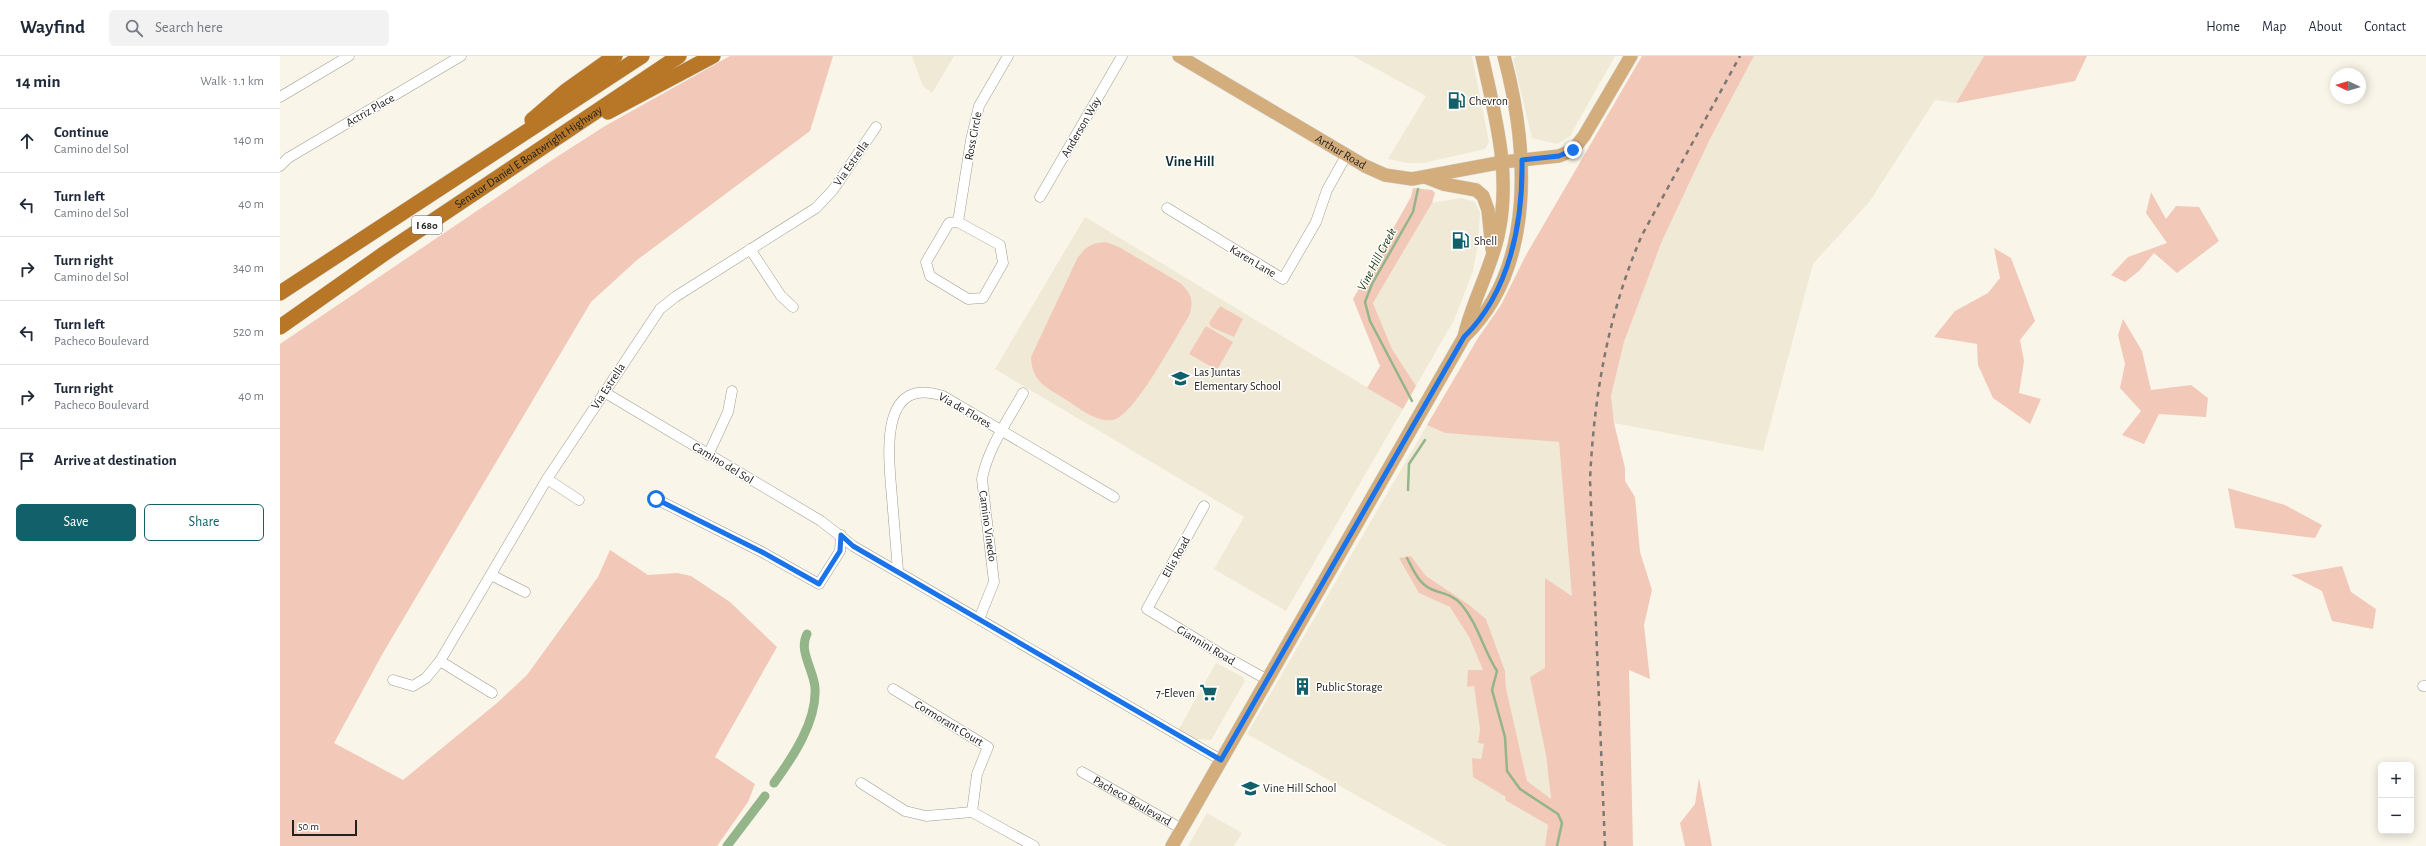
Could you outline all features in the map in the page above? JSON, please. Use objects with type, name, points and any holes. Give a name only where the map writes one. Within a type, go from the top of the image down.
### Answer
[{"type":"highway","points":[[479,165],[567,90],[615,56]]},
{"type":"highway","name":"Senator Daniel E Boatwright Highway","points":[[280,293],[479,165],[642,56]]},
{"type":"highway","name":"Senator Daniel E Boatwright Highway","points":[[280,326],[679,56]]},
{"type":"highway","points":[[576,125],[634,100],[713,56]]},
{"type":"main road","name":"Arthur Road","points":[[1179,56],[1346,156],[1385,175],[1405,179],[1425,177],[1503,162],[1522,160]]},
{"type":"main road","name":"Pacheco Boulevard","points":[[1464,337],[1468,317],[1492,253],[1502,209],[1503,162],[1482,56]]},
{"type":"main road","name":"Pacheco Boulevard","points":[[1172,846],[1266,679],[1464,337],[1477,324],[1493,300],[1506,270],[1516,236],[1522,180],[1522,160],[1520,138],[1504,56]]},
{"type":"main road","points":[[1522,160],[1559,156],[1573,150],[1584,136],[1631,56]]},
{"type":"main road","points":[[1425,177],[1443,184],[1476,190],[1483,196],[1488,210],[1492,253]]},
{"type":"street","points":[[280,97],[350,56]]},
{"type":"street","name":"Actriz Place","points":[[280,166],[288,158],[461,56]]},
{"type":"street","name":"Ross Circle","points":[[958,222],[971,140],[979,106],[1008,56]]},
{"type":"street","name":"Anderson Way","points":[[1040,198],[1122,56]]},
{"type":"street","name":"Via Estrella","points":[[393,680],[413,686],[426,678],[440,661],[547,480],[660,309],[675,297],[816,208],[832,190],[876,127]]},
{"type":"street","name":"Karen Lane","points":[[1167,208],[1283,279],[1316,222],[1326,190],[1346,156]]},
{"type":"street","points":[[958,222],[1000,245],[1003,263],[983,298],[968,299],[930,276],[926,262],[950,223],[958,222]]},
{"type":"street","points":[[750,249],[781,296],[793,307]]},
{"type":"street","points":[[708,454],[728,412],[732,391]]},
{"type":"street","name":"Via de Flores","points":[[898,571],[888,446],[892,423],[898,406],[908,396],[920,391],[932,392],[943,396],[1114,497]]},
{"type":"street","name":"Camino del Sol","points":[[604,392],[841,535],[853,546],[1221,760]]},
{"type":"street","name":"Camino Vinedo","points":[[979,619],[994,582],[982,479],[984,466],[1001,431],[1023,393]]},
{"type":"street","points":[[547,480],[579,500]]},
{"type":"street","points":[[656,499],[762,552],[819,584],[840,551],[841,535]]},
{"type":"street","name":"Ellis Road","points":[[1147,609],[1204,506]]},
{"type":"street","points":[[491,575],[525,592]]},
{"type":"street","name":"Giannini Road","points":[[1147,609],[1221,654],[1266,679]]},
{"type":"street","points":[[440,661],[492,693]]},
{"type":"street","name":"Cormorant Court","points":[[893,689],[988,747],[977,774],[972,812]]},
{"type":"street","name":"Pacheco Boulevard","points":[[1082,772],[1182,829]]},
{"type":"street","points":[[861,783],[906,811],[926,816],[972,812],[1034,846]]},
{"type":"shaded area","points":[[730,56],[833,56],[810,131],[637,260],[591,302],[383,653],[334,743],[403,780],[497,703],[527,675],[598,577],[610,550],[648,575],[677,573],[691,576],[730,602],[777,647],[715,757],[755,784],[748,802],[717,846],[280,846],[280,344],[552,160],[605,126]]},
{"type":"shaded area","points":[[912,56],[954,56],[932,93],[923,86]]},
{"type":"shaded area","points":[[1353,56],[1472,56],[1489,142],[1485,149],[1423,163],[1407,163],[1388,159],[1426,96]]},
{"type":"shaded area","points":[[1517,56],[1615,56],[1570,136],[1557,144],[1532,138],[1513,59]]},
{"type":"shaded area","points":[[1642,56],[1754,56],[1710,139],[1662,241],[1624,342],[1611,396],[1614,423],[1625,468],[1625,481],[1635,497],[1640,552],[1652,590],[1644,625],[1650,679],[1629,670],[1633,846],[1545,846],[1548,825],[1505,800],[1506,797],[1473,777],[1472,758],[1481,759],[1484,744],[1478,743],[1480,730],[1474,686],[1467,687],[1468,670],[1483,670],[1469,637],[1450,607],[1419,593],[1399,558],[1411,556],[1426,576],[1468,604],[1486,619],[1505,671],[1506,688],[1527,781],[1551,799],[1546,755],[1530,677],[1545,668],[1545,578],[1572,596],[1559,442],[1445,433],[1427,425],[1478,338],[1501,305],[1526,255]]},
{"type":"shaded area","points":[[1754,56],[1984,56],[1956,103],[1935,100],[1870,201],[1813,264],[1763,451],[1614,423],[1611,396],[1624,342],[1662,241],[1710,139]]},
{"type":"shaded area","points":[[1984,56],[2087,56],[2075,81],[1956,103]]},
{"type":"shaded area","points":[[1413,188],[1432,190],[1435,193],[1432,203],[1373,303],[1392,349],[1416,386],[1403,409],[1367,388],[1380,366],[1353,299],[1411,197]]},
{"type":"shaded area","points":[[2151,192],[2166,219],[2176,206],[2199,207],[2219,241],[2177,273],[2154,253],[2139,271],[2125,282],[2111,275],[2128,257],[2167,243],[2146,213]]},
{"type":"shaded area","points":[[1461,198],[1475,202],[1480,213],[1478,243],[1473,271],[1454,320],[1416,386],[1392,349],[1373,303],[1432,203]]},
{"type":"shaded area","name":"Las Juntas Elementary School","points":[[1085,217],[1403,409],[1286,611],[1214,569],[1244,517],[995,369]]},
{"type":"shaded area","points":[[1106,242],[1119,247],[1180,283],[1187,290],[1192,302],[1189,316],[1154,375],[1131,406],[1121,416],[1112,420],[1099,419],[1087,414],[1046,387],[1037,378],[1034,372],[1031,357],[1077,259],[1089,246],[1096,243]]},
{"type":"shaded area","points":[[1994,248],[2011,258],[2035,321],[2020,340],[2024,361],[2019,393],[2041,399],[2030,424],[1993,398],[1978,365],[1977,344],[1934,337],[1955,311],[1988,293],[2000,278]]},
{"type":"shaded area","points":[[1220,306],[1243,319],[1234,337],[1211,327],[1209,323]]},
{"type":"shaded area","points":[[2123,319],[2142,351],[2151,390],[2191,385],[2208,398],[2206,417],[2159,414],[2144,444],[2122,435],[2141,411],[2120,388],[2125,364],[2118,335]]},
{"type":"shaded area","points":[[1206,326],[1233,342],[1217,370],[1189,354]]},
{"type":"shaded area","points":[[1427,425],[1445,433],[1559,442],[1573,596],[1545,579],[1546,755],[1551,800],[1527,781],[1506,688],[1505,671],[1486,619],[1468,604],[1426,576],[1411,556],[1419,593],[1450,607],[1469,637],[1483,670],[1467,687],[1474,686],[1480,730],[1478,742],[1484,744],[1481,759],[1472,758],[1507,797],[1505,800],[1548,825],[1545,846],[1447,846],[1247,734]]},
{"type":"shaded area","points":[[2228,488],[2285,505],[2322,525],[2315,538],[2235,528]]},
{"type":"shaded area","points":[[2342,566],[2351,592],[2376,609],[2373,629],[2332,621],[2322,591],[2291,575]]},
{"type":"shaded area","points":[[1216,663],[1243,677],[1245,681],[1211,740],[1183,738],[1176,734]]},
{"type":"shaded area","points":[[1699,778],[1712,846],[1685,846],[1680,823],[1695,804]]},
{"type":"shaded area","points":[[1207,813],[1242,833],[1234,846],[1188,846]]},
{"type":"waterway","name":"Vine Hill Creek","points":[[1412,401],[1370,321],[1365,302],[1372,284],[1413,212],[1418,189]]},
{"type":"waterway","name":"Vine Hill Creek","points":[[1408,490],[1409,464],[1425,440]]},
{"type":"waterway","points":[[1407,558],[1416,575],[1426,586],[1458,601],[1472,620],[1497,671],[1492,690],[1505,737],[1507,771],[1520,789],[1558,814],[1562,823],[1557,846]]},
{"type":"waterway","points":[[774,783],[789,762],[808,726],[815,700],[814,681],[804,647],[807,634]]},
{"type":"waterway","points":[[727,846],[765,796]]},
{"type":"railway","points":[[1605,846],[1590,480],[1599,386],[1620,295],[1642,235],[1740,56]]},
{"type":"place","name":"Chevron","points":[[1456,101]]},
{"type":"place","name":"Shell","points":[[1461,241]]},
{"type":"place","name":"Las Juntas Elementary School","points":[[1181,379]]},
{"type":"place","name":"Public Storage","points":[[1303,687]]},
{"type":"place","name":"7-Eleven","points":[[1208,693]]},
{"type":"place","name":"Vine Hill School","points":[[1250,788]]},
{"type":"district","name":"Vine Hill","points":[[1190,161]]},
{"type":"route","points":[[656,499],[762,552],[819,584],[840,551],[841,535],[853,546],[1221,760],[1319,586],[1464,337],[1477,324],[1496,293],[1506,270],[1516,236],[1522,180],[1522,160],[1559,156],[1573,150]]}]
